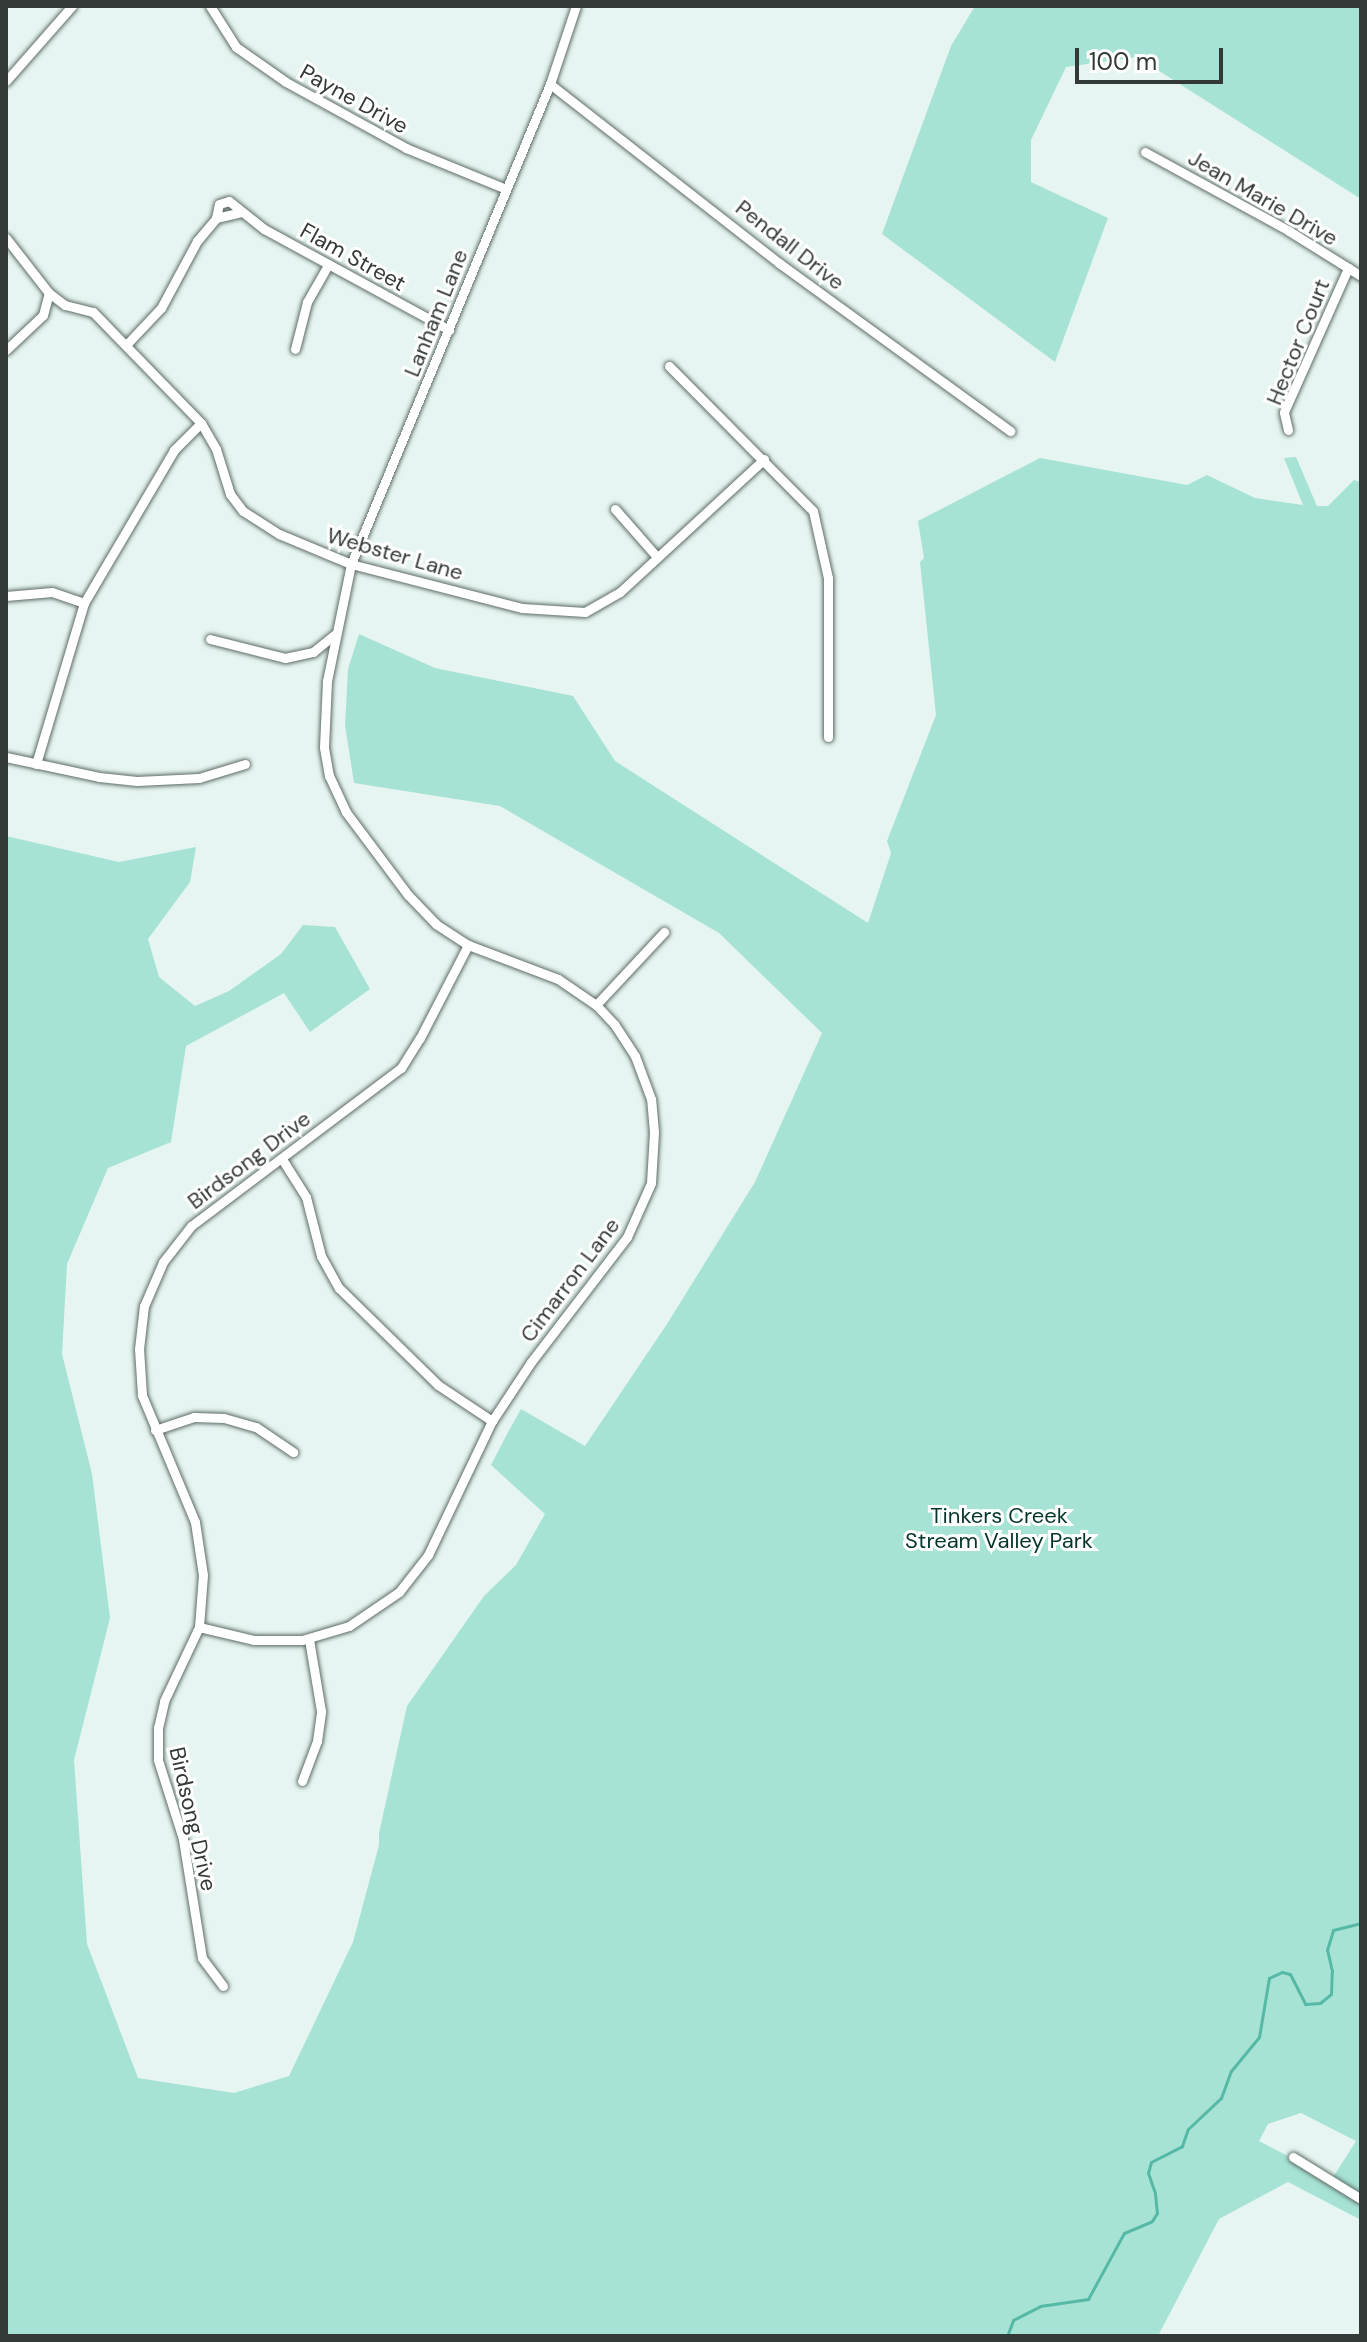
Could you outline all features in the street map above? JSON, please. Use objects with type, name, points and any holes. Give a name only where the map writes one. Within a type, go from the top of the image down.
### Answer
[{"type":"street","points":[[6,81],[72,6]]},
{"type":"street","name":"Payne Drive","points":[[210,6],[244,55],[286,82],[406,148],[506,189]]},
{"type":"street","name":"Lanham Lane","points":[[323,726],[333,639],[351,564],[550,84],[576,6]]},
{"type":"street","name":"Pendall Drive","points":[[550,84],[779,263],[1010,431]]},
{"type":"street","name":"Jean Marie Drive","points":[[1145,152],[1289,231],[1361,276]]},
{"type":"street","name":"Flam Street","points":[[126,345],[161,308],[197,241],[216,218],[241,212],[328,265],[449,330]]},
{"type":"street","name":"Webster Lane","points":[[6,238],[49,293],[65,305],[93,312],[201,423],[216,449],[230,494],[243,511],[279,534],[351,564],[522,608],[585,612],[620,592],[764,459]]},
{"type":"street","points":[[295,349],[307,302],[328,265]]},
{"type":"street","name":"Hector Court","points":[[1288,430],[1284,412],[1348,268]]},
{"type":"street","points":[[6,350],[43,315],[49,293]]},
{"type":"street","points":[[669,366],[813,511],[828,578],[828,737]]},
{"type":"street","points":[[36,764],[84,603],[174,450],[201,423]]},
{"type":"street","points":[[615,509],[657,557]]},
{"type":"street","points":[[6,596],[52,592],[84,603]]},
{"type":"street","points":[[210,639],[285,658],[313,652],[333,639]]},
{"type":"street","name":"Cimarron Lane","points":[[199,1627],[254,1640],[309,1639],[363,1619],[399,1592],[423,1564],[492,1421],[531,1362],[627,1237],[651,1183],[654,1132],[646,1084],[624,1038],[596,1005],[546,973],[468,945],[436,924],[418,907],[354,826],[329,776],[323,726]]},
{"type":"street","points":[[6,757],[99,777],[161,782],[199,778],[245,764]]},
{"type":"street","points":[[596,1005],[664,932]]},
{"type":"street","name":"Birdsong Drive","points":[[223,1986],[202,1958],[183,1839],[159,1768],[157,1749],[164,1701],[199,1627],[203,1593],[200,1540],[142,1395],[139,1349],[144,1306],[163,1262],[205,1213],[401,1068],[468,945]]},
{"type":"street","points":[[282,1159],[306,1197],[321,1256],[339,1288],[438,1385],[492,1421]]},
{"type":"street","points":[[155,1430],[194,1417],[224,1418],[256,1427],[293,1452]]},
{"type":"street","points":[[302,1781],[317,1741],[321,1711],[309,1639]]},
{"type":"street","points":[[1293,2157],[1361,2199]]},
{"type":"green space","points":[[975,6],[1361,6],[1361,199],[1137,57],[1066,67],[1031,140],[1031,182],[1108,218],[1055,362],[882,234],[951,46]]},
{"type":"green space","name":"Tinkers Creek Stream Valley Park","points":[[1296,457],[1317,506],[1328,506],[1354,480],[1361,482],[1361,2220],[1288,2182],[1219,2219],[1158,2336],[6,2336],[6,836],[119,862],[196,847],[190,882],[148,939],[159,977],[195,1006],[229,991],[281,954],[303,925],[335,927],[370,989],[310,1032],[284,993],[186,1046],[171,1142],[108,1168],[67,1264],[62,1354],[92,1474],[110,1618],[74,1760],[87,1944],[138,2078],[234,2093],[289,2076],[353,1942],[379,1845],[407,1706],[484,1596],[516,1565],[545,1514],[491,1465],[506,1436],[521,1409],[585,1446],[667,1324],[755,1182],[822,1033],[719,933],[500,806],[354,783],[345,725],[348,669],[359,634],[435,668],[573,696],[615,761],[868,923],[891,853],[887,841],[936,715],[920,562],[924,558],[918,521],[1040,458],[1187,485],[1207,475],[1255,498],[1303,505],[1284,458]],"holes":[[[1301,2113],[1356,2141],[1332,2179],[1259,2141],[1268,2124]]]},
{"type":"waterway","points":[[1007,2336],[1013,2320],[1040,2306],[1088,2299],[1124,2233],[1152,2221],[1157,2213],[1155,2193],[1148,2173],[1151,2162],[1182,2146],[1188,2129],[1221,2098],[1231,2071],[1259,2037],[1269,1978],[1282,1972],[1290,1974],[1305,2004],[1320,2003],[1331,1994],[1332,1971],[1327,1950],[1333,1930],[1361,1923]]}]
